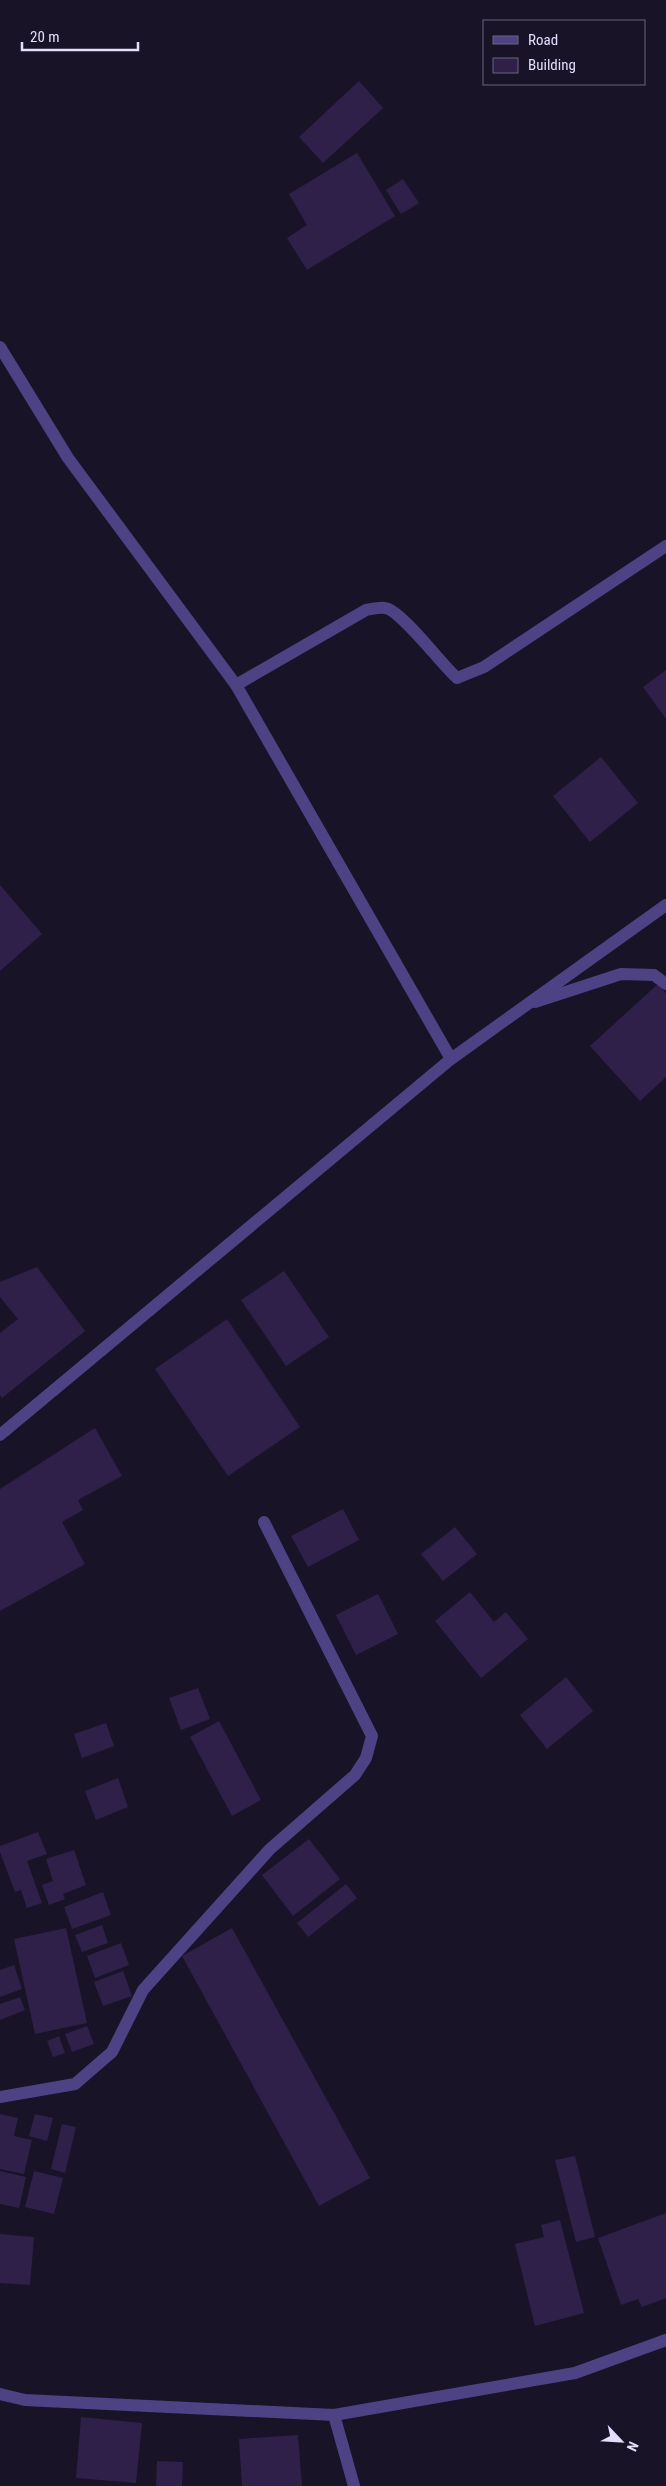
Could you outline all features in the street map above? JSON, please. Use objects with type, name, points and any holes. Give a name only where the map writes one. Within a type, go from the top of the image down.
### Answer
[{"type":"street","points":[[0,347],[68,458],[236,685],[451,1059]]},
{"type":"street","points":[[236,685],[366,610],[387,608],[401,616],[445,668],[457,678],[484,667],[666,546]]},
{"type":"street","points":[[0,1435],[451,1059],[666,905]]},
{"type":"street","points":[[523,1006],[621,974],[654,975],[666,984]]},
{"type":"street","points":[[0,2097],[75,2084],[112,2052],[142,1990],[270,1849],[355,1775],[366,1758],[372,1736],[264,1522]]},
{"type":"street","points":[[0,2394],[25,2400],[334,2415],[576,2373],[666,2340]]},
{"type":"street","points":[[334,2415],[354,2486]]},
{"type":"building","points":[[359,81],[383,108],[323,163],[299,137]]},
{"type":"building","points":[[357,153],[395,216],[307,270],[287,238],[307,225],[289,194]]},
{"type":"building","points":[[403,179],[419,203],[401,214],[386,190]]},
{"type":"building","points":[[666,670],[666,719],[643,687]]},
{"type":"building","points":[[601,757],[638,803],[590,842],[553,796]]},
{"type":"building","points":[[0,885],[42,934],[0,971]]},
{"type":"building","points":[[658,984],[666,993],[666,1077],[640,1101],[590,1046]]},
{"type":"building","points":[[37,1267],[85,1331],[2,1398],[0,1395],[0,1333],[18,1319],[0,1297],[0,1282]]},
{"type":"building","points":[[284,1271],[329,1337],[286,1366],[241,1300]]},
{"type":"building","points":[[227,1319],[300,1427],[228,1476],[155,1369]]},
{"type":"building","points":[[95,1428],[122,1476],[78,1500],[83,1510],[62,1522],[85,1564],[0,1611],[0,1489]]},
{"type":"building","points":[[343,1509],[359,1540],[308,1567],[291,1536]]},
{"type":"building","points":[[455,1527],[477,1554],[443,1581],[421,1554]]},
{"type":"building","points":[[470,1592],[494,1622],[506,1612],[528,1639],[481,1678],[435,1621]]},
{"type":"building","points":[[378,1594],[398,1634],[356,1655],[336,1615]]},
{"type":"building","points":[[566,1677],[593,1711],[547,1749],[520,1715]]},
{"type":"building","points":[[198,1688],[210,1719],[181,1730],[169,1698]]},
{"type":"building","points":[[219,1721],[261,1800],[232,1816],[190,1737]]},
{"type":"building","points":[[106,1723],[114,1746],[82,1758],[74,1734]]},
{"type":"building","points":[[118,1778],[128,1807],[96,1820],[85,1791]]},
{"type":"building","points":[[38,1832],[47,1854],[27,1861],[42,1903],[27,1908],[21,1890],[15,1892],[0,1852],[0,1846]]},
{"type":"building","points":[[309,1839],[340,1879],[293,1916],[262,1875]]},
{"type":"building","points":[[74,1850],[86,1885],[63,1894],[65,1899],[49,1905],[42,1885],[53,1881],[46,1859]]},
{"type":"building","points":[[346,1884],[357,1898],[308,1937],[297,1923]]},
{"type":"building","points":[[103,1892],[111,1915],[72,1929],[64,1907]]},
{"type":"building","points":[[102,1925],[108,1943],[82,1952],[75,1935]]},
{"type":"building","points":[[66,1928],[87,2023],[35,2034],[14,1939]]},
{"type":"building","points":[[232,1928],[370,2178],[319,2206],[182,1956]]},
{"type":"building","points":[[121,1943],[129,1965],[95,1978],[87,1956]]},
{"type":"building","points":[[14,1965],[22,1989],[0,1997],[0,1970]]},
{"type":"building","points":[[123,1971],[132,1996],[103,2006],[94,1982]]},
{"type":"building","points":[[20,1997],[25,2010],[0,2020],[0,2004]]},
{"type":"building","points":[[87,2026],[94,2044],[72,2052],[65,2034]]},
{"type":"building","points":[[59,2036],[65,2053],[53,2057],[47,2041]]},
{"type":"building","points":[[0,2114],[18,2118],[14,2136],[32,2140],[24,2174],[0,2169]]},
{"type":"building","points":[[35,2114],[53,2118],[47,2141],[29,2136]]},
{"type":"building","points":[[62,2124],[76,2127],[65,2173],[51,2169]]},
{"type":"building","points":[[575,2156],[595,2237],[576,2242],[555,2160]]},
{"type":"building","points":[[0,2171],[26,2177],[19,2208],[0,2204]]},
{"type":"building","points":[[34,2171],[63,2178],[54,2214],[25,2207]]},
{"type":"building","points":[[666,2213],[666,2298],[642,2307],[638,2299],[621,2305],[598,2238]]},
{"type":"building","points":[[560,2220],[584,2313],[535,2326],[515,2244],[544,2237],[541,2225]]},
{"type":"building","points":[[0,2234],[34,2237],[30,2285],[0,2283]]},
{"type":"building","points":[[81,2417],[142,2423],[136,2483],[76,2478]]},
{"type":"building","points":[[298,2435],[302,2486],[242,2486],[239,2439]]},
{"type":"building","points":[[157,2461],[183,2462],[182,2486],[156,2486]]}]
